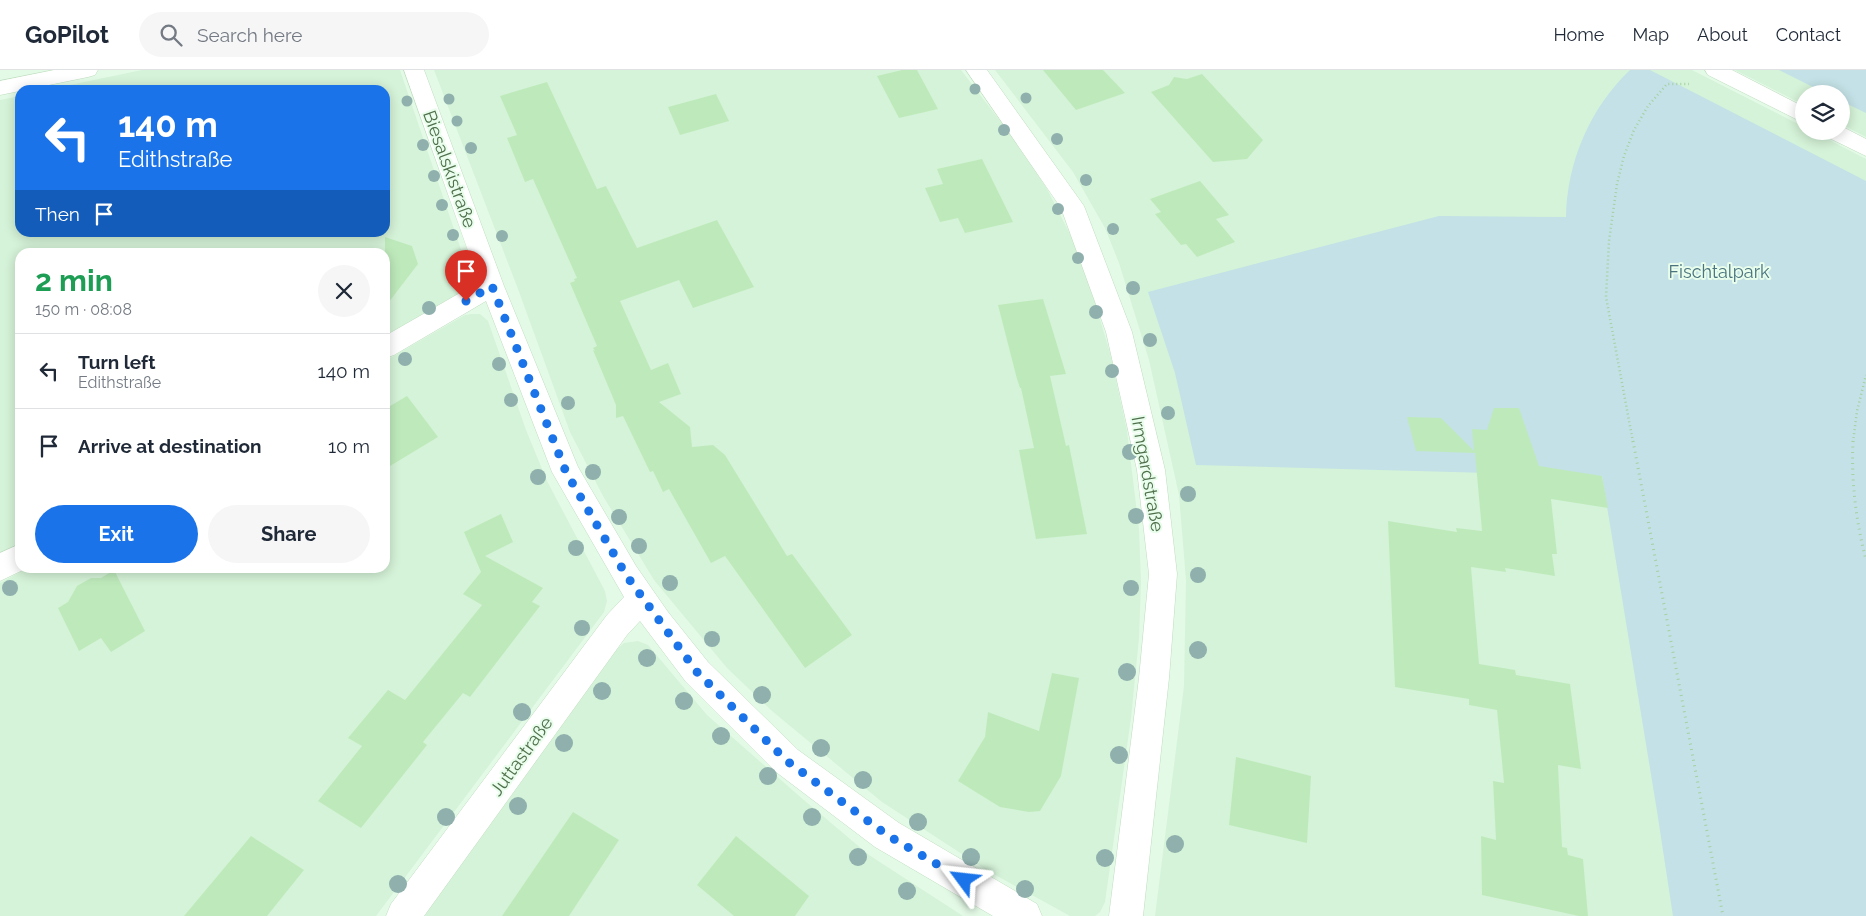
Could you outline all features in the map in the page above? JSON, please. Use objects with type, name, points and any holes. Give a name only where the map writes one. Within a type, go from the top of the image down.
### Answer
[{"type":"street","points":[[0,88],[88,70]]},
{"type":"street","name":"Biesalskistraße","points":[[414,70],[492,286],[566,472],[641,598],[697,672],[787,761],[887,835],[1025,916]]},
{"type":"street","name":"Irmgardstraße","points":[[976,70],[1072,206],[1119,332],[1151,470],[1163,574],[1154,678],[1126,916]]},
{"type":"street","points":[[1714,70],[1795,111]]},
{"type":"street","points":[[1850,140],[1866,148]]},
{"type":"street","points":[[390,345],[492,286]]},
{"type":"street","points":[[0,568],[15,560]]},
{"type":"street","name":"Juttastraße","points":[[403,916],[618,625],[641,598]]},
{"type":"path","points":[[1689,84],[1667,84],[1656,94],[1631,136],[1615,185],[1606,297],[1723,916]]},
{"type":"path","points":[[1866,375],[1856,417],[1853,477],[1860,540],[1866,560]]},
{"type":"shaded area","points":[[142,70],[400,70],[471,279],[471,284],[465,291],[390,333],[390,248],[15,248],[15,546],[0,555],[0,100],[15,97],[15,237],[390,237],[390,85],[70,85]]},
{"type":"shaded area","points":[[434,70],[961,70],[1024,152],[1047,189],[1072,238],[1088,279],[1110,353],[1127,431],[1139,529],[1141,583],[1139,638],[1131,718],[1105,902],[1100,912],[1095,916],[1070,916],[988,871],[882,802],[772,711],[727,668],[654,580],[603,496],[570,432],[518,289]]},
{"type":"shaded area","points":[[995,70],[1692,70],[1795,122],[1795,140],[1829,140],[1866,159],[1866,916],[1155,916],[1184,686],[1186,580],[1179,495],[1149,360],[1119,263],[1105,228],[1073,172]]},
{"type":"shaded area","points":[[1735,70],[1866,70],[1866,137],[1850,129],[1850,85],[1795,85],[1795,100]]},
{"type":"shaded area","points":[[480,314],[488,321],[526,430],[547,481],[605,591],[607,601],[604,612],[376,916],[0,916],[0,583],[18,573],[390,573],[390,358],[465,315]]},
{"type":"shaded area","points":[[638,641],[648,645],[707,715],[798,795],[869,855],[963,916],[422,916],[617,649],[624,643]]},
{"type":"green space","name":"Fischtalpark","points":[[1630,70],[1650,70],[1866,181],[1866,916],[1673,916],[1602,476],[1196,465],[1175,373],[1148,292],[1439,216],[1566,217],[1567,196],[1571,176],[1583,137],[1603,101]]},
{"type":"green space","points":[[1779,70],[1866,70],[1866,113],[1850,105],[1850,85],[1809,85]]},
{"type":"building","points":[[902,70],[917,70],[938,109],[899,118],[877,76]]},
{"type":"building","points":[[1043,70],[1103,70],[1125,93],[1076,110]]},
{"type":"building","points":[[1202,74],[1263,140],[1247,159],[1213,162],[1151,92],[1169,85],[1174,77],[1187,79]]},
{"type":"building","points":[[547,82],[597,189],[606,186],[637,248],[717,220],[754,287],[693,308],[679,280],[620,301],[651,370],[668,363],[681,394],[659,402],[690,427],[692,447],[713,445],[725,455],[787,556],[792,554],[852,635],[805,668],[725,556],[711,563],[669,489],[663,492],[653,471],[650,472],[623,416],[616,418],[616,405],[593,350],[595,351],[593,348],[597,346],[570,283],[577,278],[533,179],[525,182],[507,138],[517,135],[500,96]]},
{"type":"building","points":[[716,94],[729,121],[680,135],[668,107]]},
{"type":"building","points":[[982,159],[1013,222],[965,233],[958,218],[940,222],[925,188],[943,184],[937,169]]},
{"type":"building","points":[[1200,181],[1229,215],[1216,219],[1235,242],[1197,257],[1186,244],[1181,245],[1155,214],[1161,212],[1150,199]]},
{"type":"building","points":[[385,237],[412,246],[418,264],[390,300],[390,248],[385,248]]},
{"type":"building","points":[[1043,299],[1066,374],[1050,376],[1066,446],[1069,445],[1087,534],[1036,539],[1019,450],[1034,448],[1021,388],[998,305]]},
{"type":"building","points":[[407,396],[438,437],[390,466],[390,406]]},
{"type":"building","points":[[1494,408],[1519,408],[1539,466],[1602,476],[1608,508],[1551,499],[1557,554],[1552,554],[1555,576],[1505,568],[1506,572],[1471,567],[1479,664],[1515,670],[1516,675],[1570,684],[1581,769],[1558,765],[1562,847],[1567,848],[1568,855],[1583,859],[1588,916],[1579,916],[1482,895],[1481,836],[1496,840],[1493,781],[1504,783],[1497,710],[1469,705],[1469,699],[1395,687],[1388,521],[1457,532],[1456,528],[1482,531],[1475,453],[1416,451],[1407,417],[1441,418],[1474,451],[1472,429],[1487,430]]},
{"type":"building","points":[[501,514],[513,542],[485,556],[543,588],[532,602],[540,606],[470,697],[463,693],[423,742],[427,745],[361,828],[318,801],[362,746],[348,738],[388,690],[405,700],[482,605],[463,594],[481,572],[464,532]]},
{"type":"building","points":[[109,573],[116,573],[145,631],[111,652],[101,638],[79,651],[58,608],[68,602],[77,586],[91,578],[101,578]]},
{"type":"building","points":[[1052,673],[1079,678],[1061,776],[1040,811],[1029,812],[1000,807],[958,781],[985,737],[988,712],[1039,731]]},
{"type":"building","points":[[1236,757],[1311,776],[1307,843],[1229,825]]},
{"type":"building","points":[[573,812],[619,840],[569,916],[502,916]]},
{"type":"building","points":[[251,836],[304,870],[267,916],[184,916]]},
{"type":"building","points":[[736,836],[809,896],[795,916],[734,916],[697,885]]},
{"type":"route","points":[[466,301],[492,286],[566,472],[641,598],[697,672],[787,761],[887,835],[964,880]]}]
